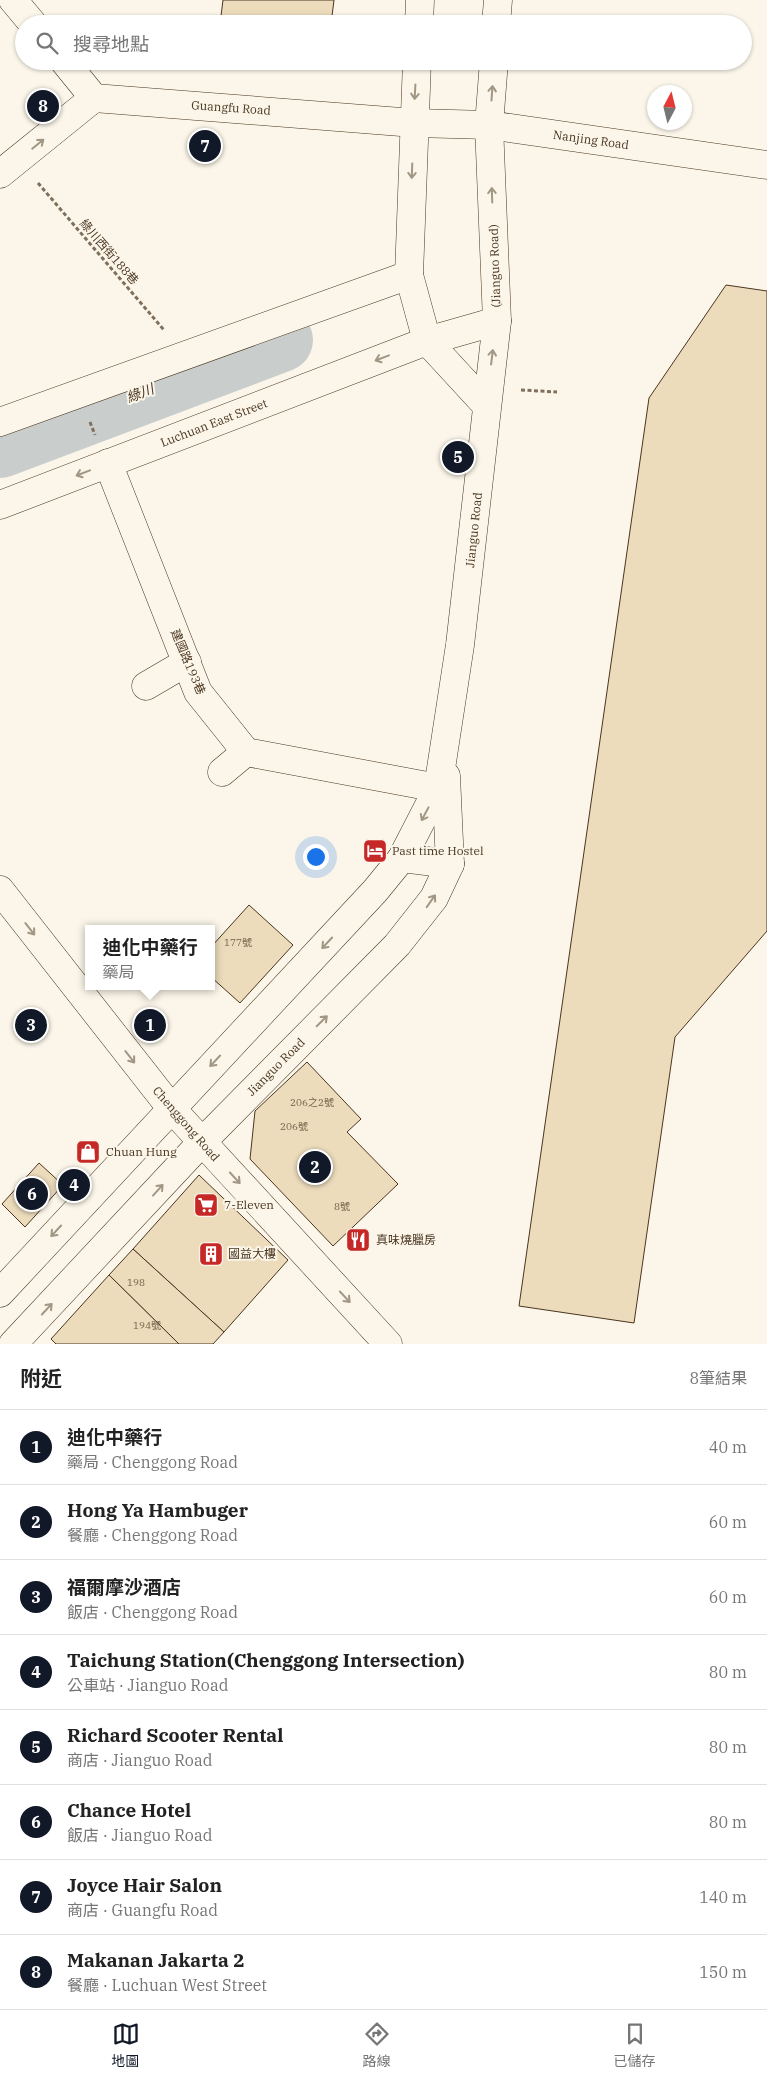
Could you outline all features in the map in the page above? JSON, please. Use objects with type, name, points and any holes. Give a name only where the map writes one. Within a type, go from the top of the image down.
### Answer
[{"type":"main road","points":[[13,0],[26,15]]},
{"type":"main road","points":[[419,15],[420,0]]},
{"type":"main road","points":[[497,15],[498,0]]},
{"type":"main road","points":[[9,167],[94,98],[71,70]]},
{"type":"main road","points":[[417,70],[409,275],[427,340],[486,405]]},
{"type":"main road","name":"(Jianguo Road)","points":[[486,405],[497,321],[489,126],[493,70]]},
{"type":"main road","name":"Guangfu Road","points":[[94,98],[414,123]]},
{"type":"main road","name":"Nanjing Road","points":[[414,123],[489,126],[767,165]]},
{"type":"main road","points":[[0,422],[409,275]]},
{"type":"main road","name":"Luchuan East Street","points":[[0,505],[103,453],[427,340],[497,321]]},
{"type":"main road","name":"Jianguo Road","points":[[0,1293],[375,891],[402,858],[438,788],[445,752],[472,547],[486,405]]},
{"type":"main road","name":"建國路193巷","points":[[103,453],[198,692],[246,752]]},
{"type":"main road","points":[[146,686],[187,662]]},
{"type":"main road","points":[[222,772],[246,752],[438,788]]},
{"type":"main road","name":"Jianguo Road","points":[[13,1344],[201,1143],[398,945],[434,898],[450,864],[445,752]]},
{"type":"main road","points":[[402,858],[450,864]]},
{"type":"main road","name":"Chenggong Road","points":[[0,890],[171,1108],[201,1143],[388,1344]]},
{"type":"path","name":"綠川西街188巷","points":[[9,167],[186,355]]},
{"type":"path","points":[[87,415],[103,453]]},
{"type":"building","points":[[223,0],[334,0],[332,15],[221,15]]},
{"type":"building","points":[[726,285],[767,291],[767,931],[675,1037],[634,1323],[519,1306],[649,398]]},
{"type":"building","points":[[249,905],[293,945],[240,1003],[215,981],[215,943]]},
{"type":"building","points":[[307,1062],[361,1119],[347,1132],[398,1184],[333,1246],[250,1159],[255,1111]]},
{"type":"building","points":[[39,1163],[63,1185],[25,1227],[2,1204]]},
{"type":"building","name":"國益大樓","points":[[199,1175],[288,1260],[224,1332],[133,1249]]},
{"type":"building","points":[[133,1249],[224,1332],[213,1344],[179,1344],[109,1275]]},
{"type":"building","points":[[109,1275],[179,1344],[56,1344],[51,1339]]},
{"type":"waterway","name":"綠川","points":[[0,446],[281,340]]},
{"type":"place","name":"Makanan Jakarta 2","points":[[43,106]]},
{"type":"place","name":"Joyce Hair Salon","points":[[205,146]]},
{"type":"place","name":"Richard Scooter Rental","points":[[458,457]]},
{"type":"place","name":"Past time Hostel","points":[[375,851]]},
{"type":"place","name":"福爾摩沙酒店","points":[[31,1025]]},
{"type":"place","name":"迪化中藥行","points":[[150,1025]]},
{"type":"place","name":"Chuan Hung","points":[[88,1152]]},
{"type":"place","name":"Hong Ya Hambuger","points":[[315,1167]]},
{"type":"place","name":"Taichung Station(Chenggong Intersection)","points":[[74,1185]]},
{"type":"place","name":"Chance Hotel","points":[[32,1194]]},
{"type":"place","name":"7-Eleven","points":[[206,1205]]},
{"type":"place","name":"真味燒臘房","points":[[358,1240]]},
{"type":"place","name":"國益大樓","points":[[211,1254]]}]
